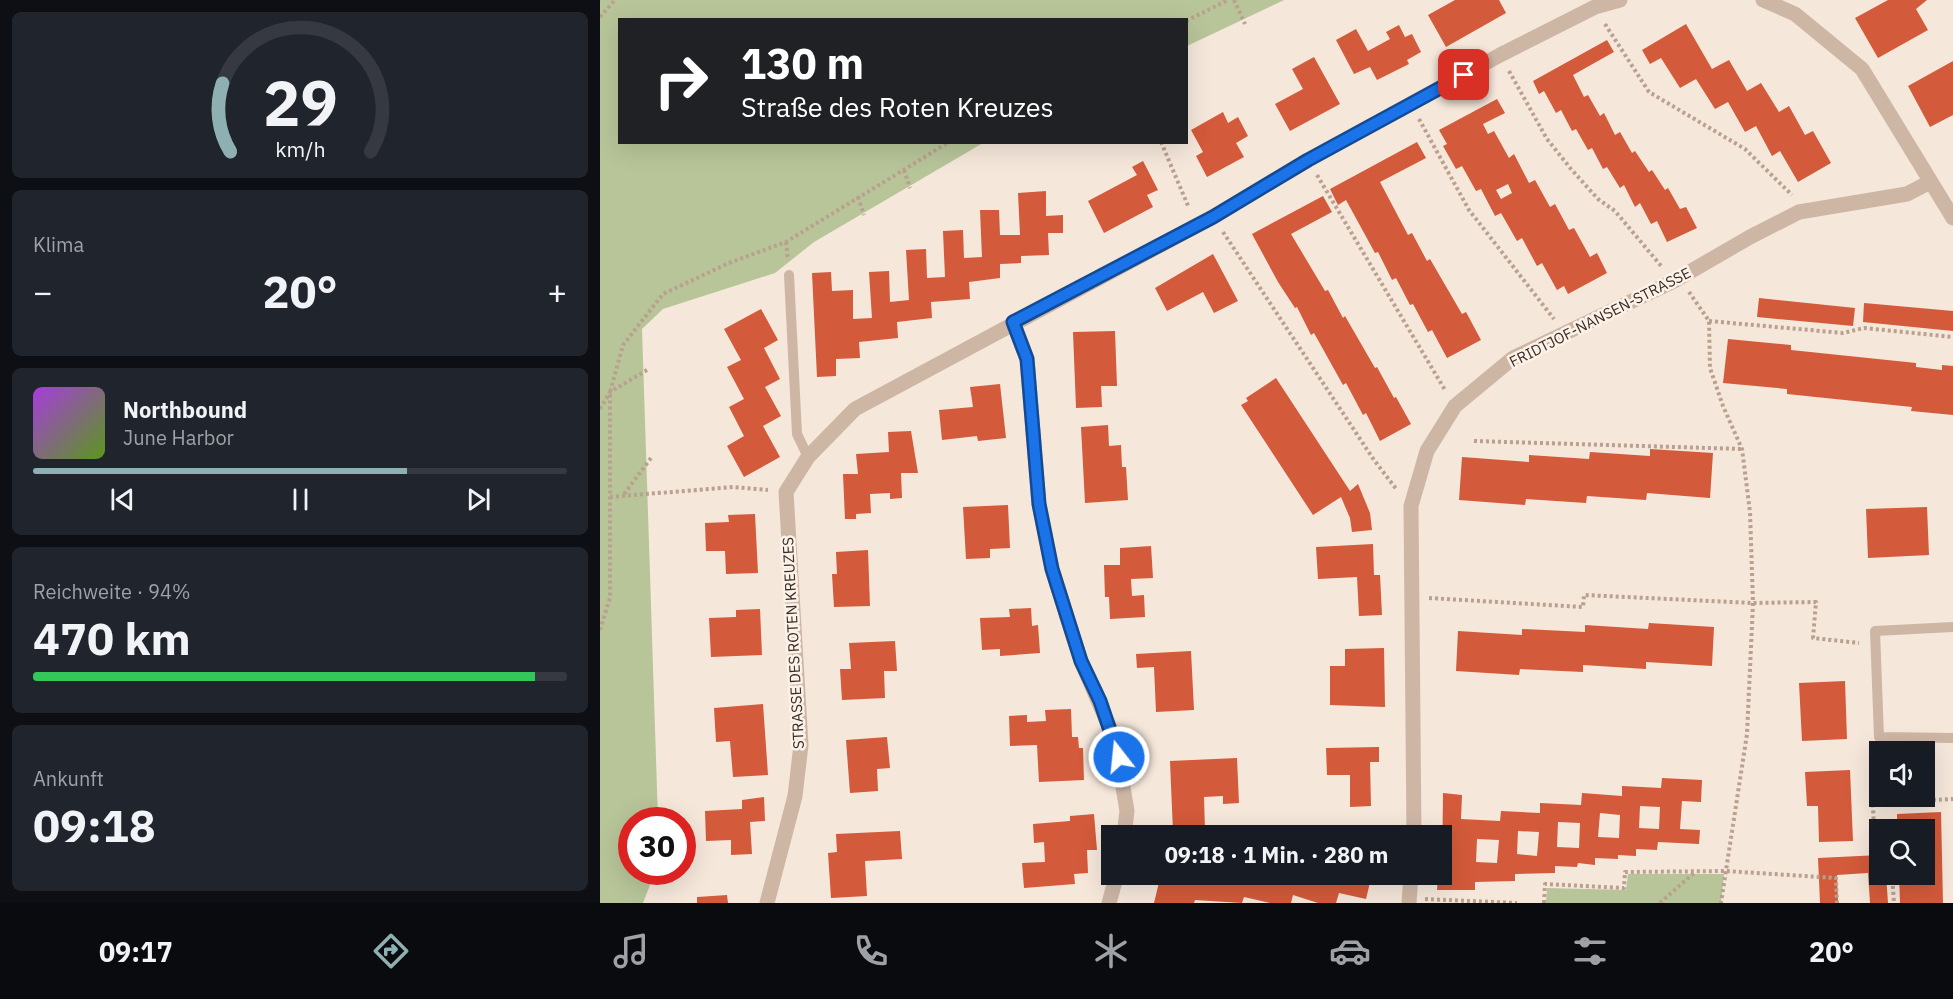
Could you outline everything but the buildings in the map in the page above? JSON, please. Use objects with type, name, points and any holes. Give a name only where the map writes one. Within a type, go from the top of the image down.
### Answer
[{"type":"street","points":[[786,492],[808,457],[855,409],[1013,322],[1197,226],[1308,160],[1500,55],[1595,7],[1620,0]]},
{"type":"street","points":[[1763,0],[1795,14],[1862,69],[1953,218]]},
{"type":"street","name":"FRIDTJOF-NANSEN-STRASSE","points":[[1414,825],[1411,506],[1427,451],[1455,406],[1513,358],[1674,282],[1750,237],[1800,212],[1907,194],[1930,182]]},
{"type":"street","points":[[1013,322],[1027,359],[1039,504],[1052,569],[1081,661],[1115,740],[1127,811],[1125,825]]},
{"type":"street","name":"STRASSE DES ROTEN KREUZES","points":[[767,903],[795,796],[801,745],[786,492]]},
{"type":"street","points":[[1109,903],[1114,885]]},
{"type":"street","points":[[1409,901],[1410,885]]},
{"type":"lane","points":[[789,275],[797,434],[808,457]]},
{"type":"lane","points":[[1953,627],[1875,631],[1879,737],[1953,738]]},
{"type":"path","points":[[600,17],[615,0]]},
{"type":"path","points":[[1188,20],[1228,0]]},
{"type":"path","points":[[1234,0],[1245,24]]},
{"type":"path","points":[[1612,37],[1649,92],[1746,149],[1792,194],[1800,212]]},
{"type":"path","points":[[1516,84],[1547,139],[1570,169],[1598,199],[1615,211],[1674,282],[1690,292],[1709,321],[1710,368],[1742,448],[1750,512],[1754,603],[1747,734],[1721,903]]},
{"type":"path","points":[[1424,129],[1469,210],[1565,333]]},
{"type":"path","points":[[600,409],[610,392],[623,345],[663,294],[729,263],[786,242],[946,144]]},
{"type":"path","points":[[1162,144],[1197,226]]},
{"type":"path","points":[[904,170],[910,188]]},
{"type":"path","points":[[1326,192],[1455,406]]},
{"type":"path","points":[[858,197],[864,215]]},
{"type":"path","points":[[1232,245],[1374,460],[1411,506]]},
{"type":"path","points":[[1709,321],[1843,333],[1864,328],[1953,337]]},
{"type":"path","points":[[610,392],[647,370]]},
{"type":"path","points":[[600,630],[610,597],[610,392]]},
{"type":"path","points":[[1474,441],[1742,448]]},
{"type":"path","points":[[624,495],[651,458]]},
{"type":"path","points":[[610,497],[733,487],[786,492]]},
{"type":"path","points":[[1413,598],[1583,607],[1584,595],[1754,603],[1816,602],[1813,638],[1875,645]]},
{"type":"path","points":[[1935,800],[1953,799]]},
{"type":"path","points":[[1660,903],[1695,871]]},
{"type":"path","points":[[1544,903],[1545,884],[1624,888],[1625,872],[1726,871],[1836,878],[1837,903]]},
{"type":"path","points":[[1893,885],[1894,903]]},
{"type":"path","points":[[1409,901],[1517,903]]},
{"type":"green space","points":[[600,0],[1284,0],[1188,46],[1188,18],[618,18],[618,144],[981,144],[814,242],[775,273],[663,309],[642,329],[658,807],[618,807],[618,885],[650,885],[643,903],[600,903]]},
{"type":"green space","points":[[1628,874],[1724,874],[1721,903],[1546,903],[1547,888],[1626,890]]},
{"type":"route","points":[[1119,757],[1100,701],[1081,661],[1052,569],[1039,504],[1027,359],[1013,322],[1213,217],[1308,160],[1464,75]]}]
